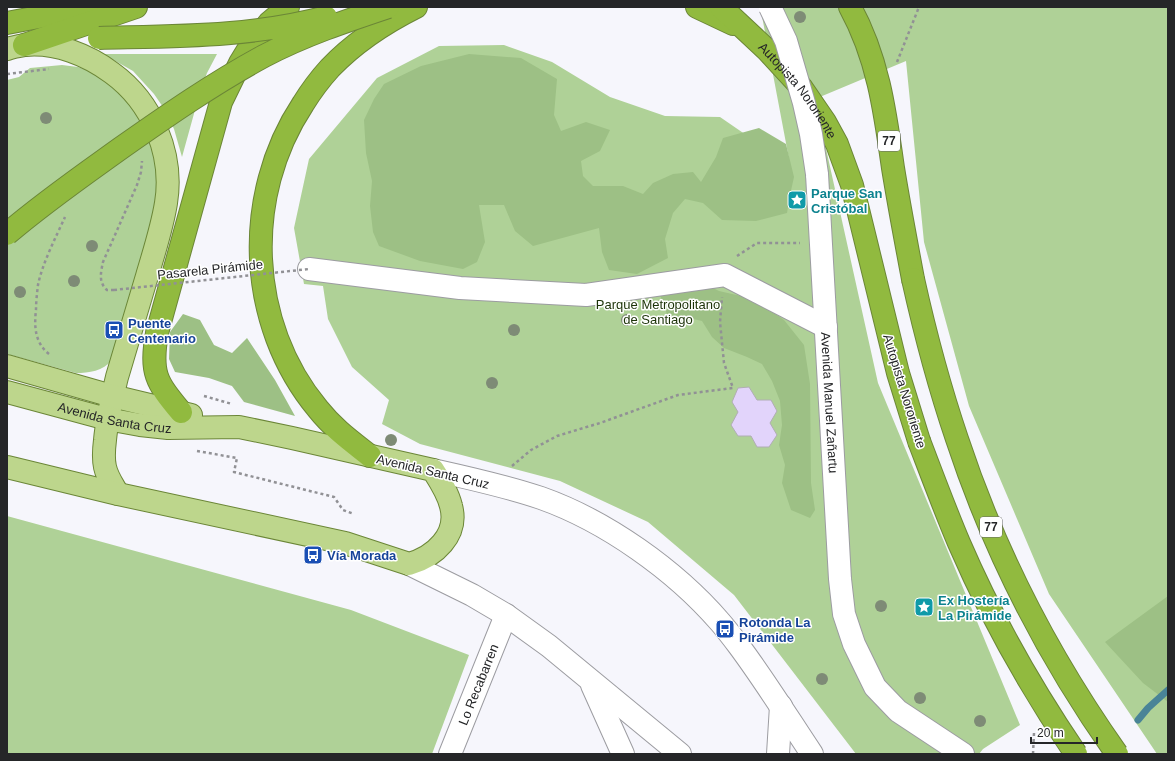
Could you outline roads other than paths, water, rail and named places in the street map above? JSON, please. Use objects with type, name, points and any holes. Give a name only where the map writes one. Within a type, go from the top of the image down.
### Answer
[{"type":"highway","points":[[16,21],[91,7]]},
{"type":"highway","points":[[22,46],[136,7]]},
{"type":"highway","points":[[181,412],[164,391],[156,376],[154,349],[157,333],[221,102],[237,69],[251,45],[269,23],[288,7]]},
{"type":"highway","points":[[22,46],[99,38],[206,35],[255,31],[296,24],[368,7]]},
{"type":"highway","points":[[7,234],[48,200],[213,85],[266,55],[292,43],[343,22],[388,7]]},
{"type":"highway","points":[[370,456],[336,430],[317,409],[301,386],[287,361],[276,335],[267,307],[262,279],[260,250],[261,222],[265,194],[275,160],[283,140],[296,115],[311,91],[329,69],[350,49],[372,32],[416,7]]},
{"type":"highway","points":[[697,7],[746,31]]},
{"type":"highway","points":[[721,7],[746,31]]},
{"type":"highway","name":"77","points":[[850,7],[870,54],[878,81],[884,109],[900,214],[913,278],[930,350],[947,409],[969,472],[994,534],[1020,589],[1051,648],[1088,712],[1117,754]]},
{"type":"highway","name":"Autopista Nororiente","points":[[746,31],[767,50],[801,87],[837,144],[852,185],[898,373],[920,441],[945,510],[987,603],[1026,674],[1076,754]]},
{"type":"main road","points":[[22,46],[61,48],[82,55],[102,65],[119,78],[134,93],[156,127],[163,146],[167,164],[168,183],[160,234],[112,396],[107,419],[104,453],[105,466],[109,479],[118,494]]},
{"type":"main road","points":[[7,366],[112,396],[239,427]]},
{"type":"main road","name":"Avenida Santa Cruz","points":[[7,392],[107,419],[168,428],[239,427],[432,470]]},
{"type":"main road","points":[[7,467],[118,494],[345,543],[409,564],[427,557],[436,551],[449,534],[451,526],[453,516],[451,505],[442,484],[432,470]]},
{"type":"street","name":"Avenida Manuel Zañartu","points":[[770,7],[786,41],[802,95],[811,134],[817,174],[840,579],[844,614],[854,644],[875,687],[898,712],[963,754]]},
{"type":"street","points":[[309,269],[460,288],[586,295],[725,275],[826,326]]},
{"type":"street","name":"Avenida Santa Cruz","points":[[432,470],[500,486],[542,498],[602,526],[664,568],[720,622],[757,670],[812,754]]},
{"type":"street","points":[[409,564],[472,595],[506,615],[549,646],[680,754]]},
{"type":"street","name":"Lo Recabarren","points":[[450,754],[506,615]]},
{"type":"street","points":[[590,680],[623,754]]},
{"type":"street","points":[[778,754],[781,706]]},
{"type":"waterway","points":[[1138,720],[1148,708],[1168,690]]},
{"type":"place","name":"Parque San Cristóbal","points":[[797,200]]},
{"type":"place","name":"Puente Centenario","points":[[114,330]]},
{"type":"place","name":"Vía Morada","points":[[313,555]]},
{"type":"place","name":"Ex Hostería La Pirámide","points":[[924,607]]},
{"type":"place","name":"Rotonda La Pirámide","points":[[725,629]]},
{"type":"park label","name":"Parque Metropolitano de Santiago","points":[[658,312]]}]
